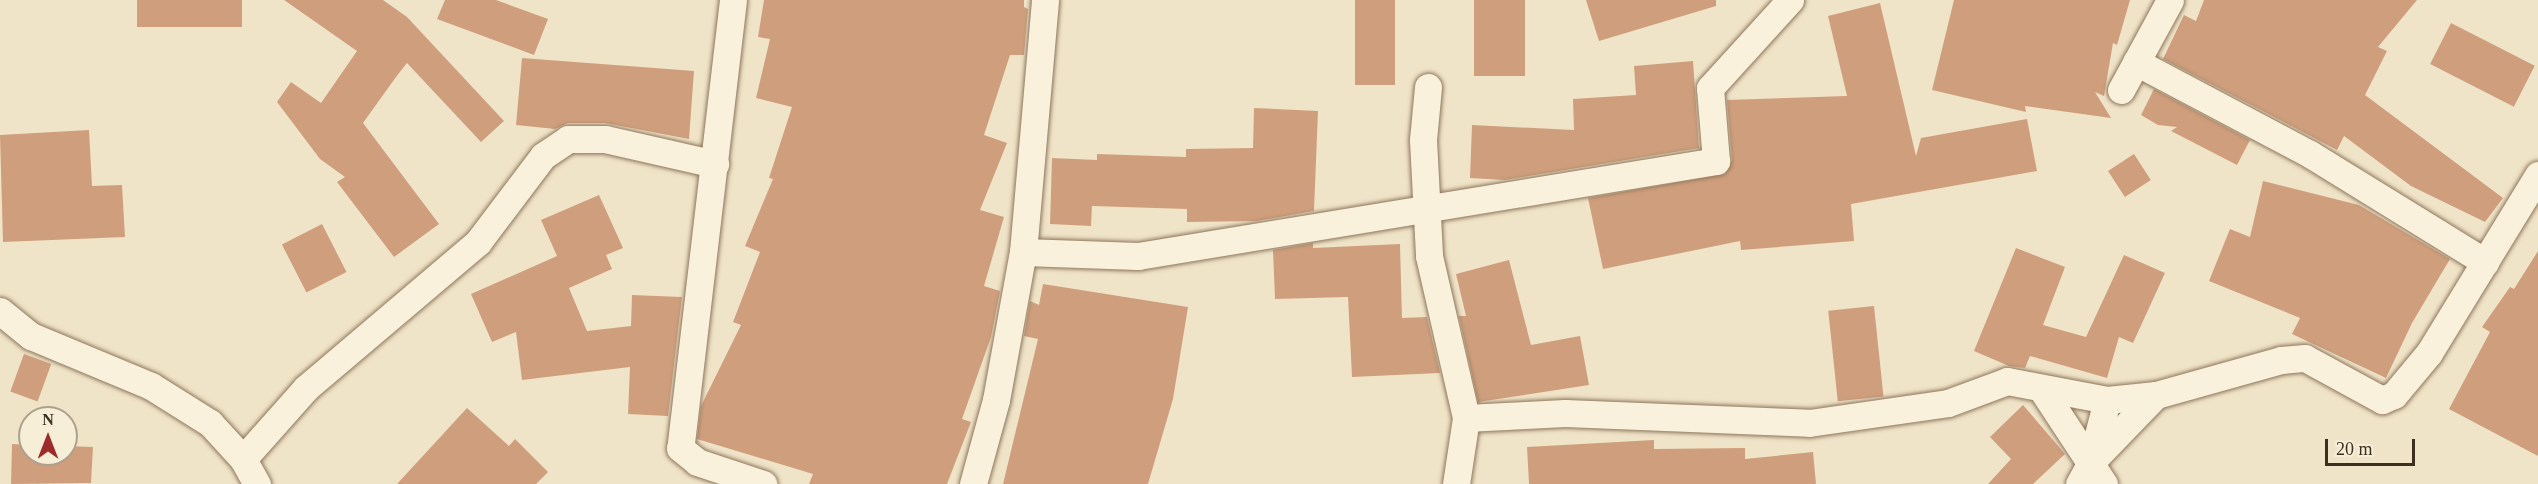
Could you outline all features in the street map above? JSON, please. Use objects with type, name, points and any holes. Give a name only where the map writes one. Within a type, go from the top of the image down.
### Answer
[{"type":"street","points":[[732,0],[715,164],[680,448],[697,462],[763,484]]},
{"type":"street","points":[[973,484],[996,400],[1023,252],[1045,0]]},
{"type":"street","points":[[1023,252],[1138,256],[1716,161],[1710,88],[1790,0]]},
{"type":"street","points":[[2121,90],[2170,0]]},
{"type":"street","points":[[2136,62],[2310,154],[2485,262]]},
{"type":"street","points":[[1428,87],[1423,140],[1429,256],[1466,418],[1456,484]]},
{"type":"street","points":[[243,459],[306,388],[478,242],[543,156],[568,139],[605,139],[715,164]]},
{"type":"street","points":[[1466,418],[1564,413],[1809,423],[1948,403],[2007,381],[2106,400],[2156,395],[2281,360],[2305,358],[2382,400],[2394,395],[2429,353],[2538,175]]},
{"type":"street","points":[[0,310],[31,336],[151,386],[210,423],[243,459],[257,484]]},
{"type":"street","points":[[2041,388],[2091,477]]},
{"type":"street","points":[[2091,477],[2156,395]]},
{"type":"street","points":[[2091,477],[2106,400]]},
{"type":"building","points":[[137,0],[242,0],[242,27],[137,27]]},
{"type":"building","points":[[284,0],[383,0],[407,17],[504,121],[481,142],[407,63],[363,123],[439,224],[394,257],[337,182],[345,177],[320,159],[277,102],[291,82],[321,103],[357,51]]},
{"type":"building","points":[[445,0],[496,0],[548,19],[534,55],[437,19]]},
{"type":"building","points":[[764,0],[1024,0],[1024,7],[1028,9],[1024,55],[1010,55],[984,135],[1007,143],[980,210],[1004,217],[984,286],[1000,291],[991,337],[962,419],[971,422],[947,484],[809,484],[813,474],[697,439],[701,406],[741,325],[733,322],[760,252],[745,246],[773,179],[769,178],[792,107],[756,98],[770,39],[758,37]]},
{"type":"building","points":[[1355,0],[1395,0],[1395,85],[1355,85]]},
{"type":"building","points":[[1474,0],[1525,0],[1525,76],[1474,76]]},
{"type":"building","points":[[1586,0],[1716,0],[1716,6],[1599,41]]},
{"type":"building","points":[[1954,0],[2130,0],[2117,45],[2113,43],[2104,96],[2095,92],[2111,118],[2025,106],[2026,112],[1932,90]]},
{"type":"building","points":[[2204,0],[2417,0],[2378,47],[2387,51],[2365,95],[2503,198],[2485,222],[2411,186],[2344,136],[2337,150],[2163,59],[2184,15],[2196,21]]},
{"type":"building","points":[[1880,3],[1916,156],[1921,138],[2027,119],[2037,171],[1851,204],[1854,241],[1741,250],[1740,241],[1603,269],[1588,198],[1725,174],[1732,160],[1727,100],[1847,96],[1828,16]]},
{"type":"building","points":[[2451,23],[2535,66],[2514,107],[2430,64]]},
{"type":"building","points":[[522,58],[694,71],[689,139],[605,123],[568,123],[555,129],[516,125]]},
{"type":"building","points":[[1693,61],[1699,148],[1505,180],[1470,178],[1472,125],[1574,130],[1573,99],[1636,95],[1634,66]]},
{"type":"building","points":[[2154,89],[2250,140],[2237,165],[2171,131],[2177,127],[2158,125],[2141,115]]},
{"type":"building","points":[[1254,108],[1318,111],[1314,211],[1257,221],[1187,222],[1187,209],[1092,206],[1091,226],[1050,224],[1052,158],[1097,160],[1097,154],[1186,157],[1186,149],[1253,148]]},
{"type":"building","points":[[89,130],[92,186],[122,185],[125,237],[3,242],[0,135]]},
{"type":"building","points":[[2134,154],[2151,180],[2125,197],[2108,171]]},
{"type":"building","points":[[2263,181],[2359,205],[2450,259],[2412,323],[2386,378],[2292,334],[2300,318],[2209,281],[2230,229],[2250,237]]},
{"type":"building","points":[[599,195],[623,248],[606,255],[612,269],[569,288],[587,331],[631,326],[632,295],[682,297],[668,416],[628,414],[630,367],[522,380],[516,332],[492,342],[471,294],[557,256],[541,220]]},
{"type":"building","points":[[322,224],[347,272],[306,293],[282,244]]},
{"type":"building","points":[[1313,243],[1313,248],[1400,244],[1402,318],[1427,317],[1440,373],[1352,377],[1348,297],[1275,299],[1273,250]]},
{"type":"building","points":[[2016,248],[2065,267],[2043,325],[2086,337],[2124,255],[2165,273],[2133,343],[2119,337],[2107,378],[2030,356],[2025,368],[2009,366],[1974,351]]},
{"type":"building","points":[[2538,251],[2538,456],[2449,409],[2490,332],[2482,327],[2510,287],[2514,289]]},
{"type":"building","points":[[1509,260],[1531,345],[1580,336],[1589,385],[1478,402],[1459,316],[1466,316],[1456,274]]},
{"type":"building","points":[[1043,284],[1188,307],[1173,399],[1148,484],[1003,484],[1038,339],[1024,336],[1030,301],[1039,305]]},
{"type":"building","points":[[1874,306],[1884,397],[1838,401],[1828,311]]},
{"type":"building","points":[[24,354],[51,364],[38,402],[10,392]]},
{"type":"building","points":[[2023,405],[2065,454],[2033,484],[1988,484],[2011,459],[1990,437]]},
{"type":"building","points":[[467,408],[509,446],[515,439],[548,472],[536,484],[397,484]]},
{"type":"building","points":[[1654,440],[1654,449],[1745,448],[1745,459],[1813,452],[1816,484],[1529,484],[1527,447]]},
{"type":"building","points":[[12,444],[18,444],[18,466],[78,466],[78,446],[93,447],[91,483],[11,484]]}]
